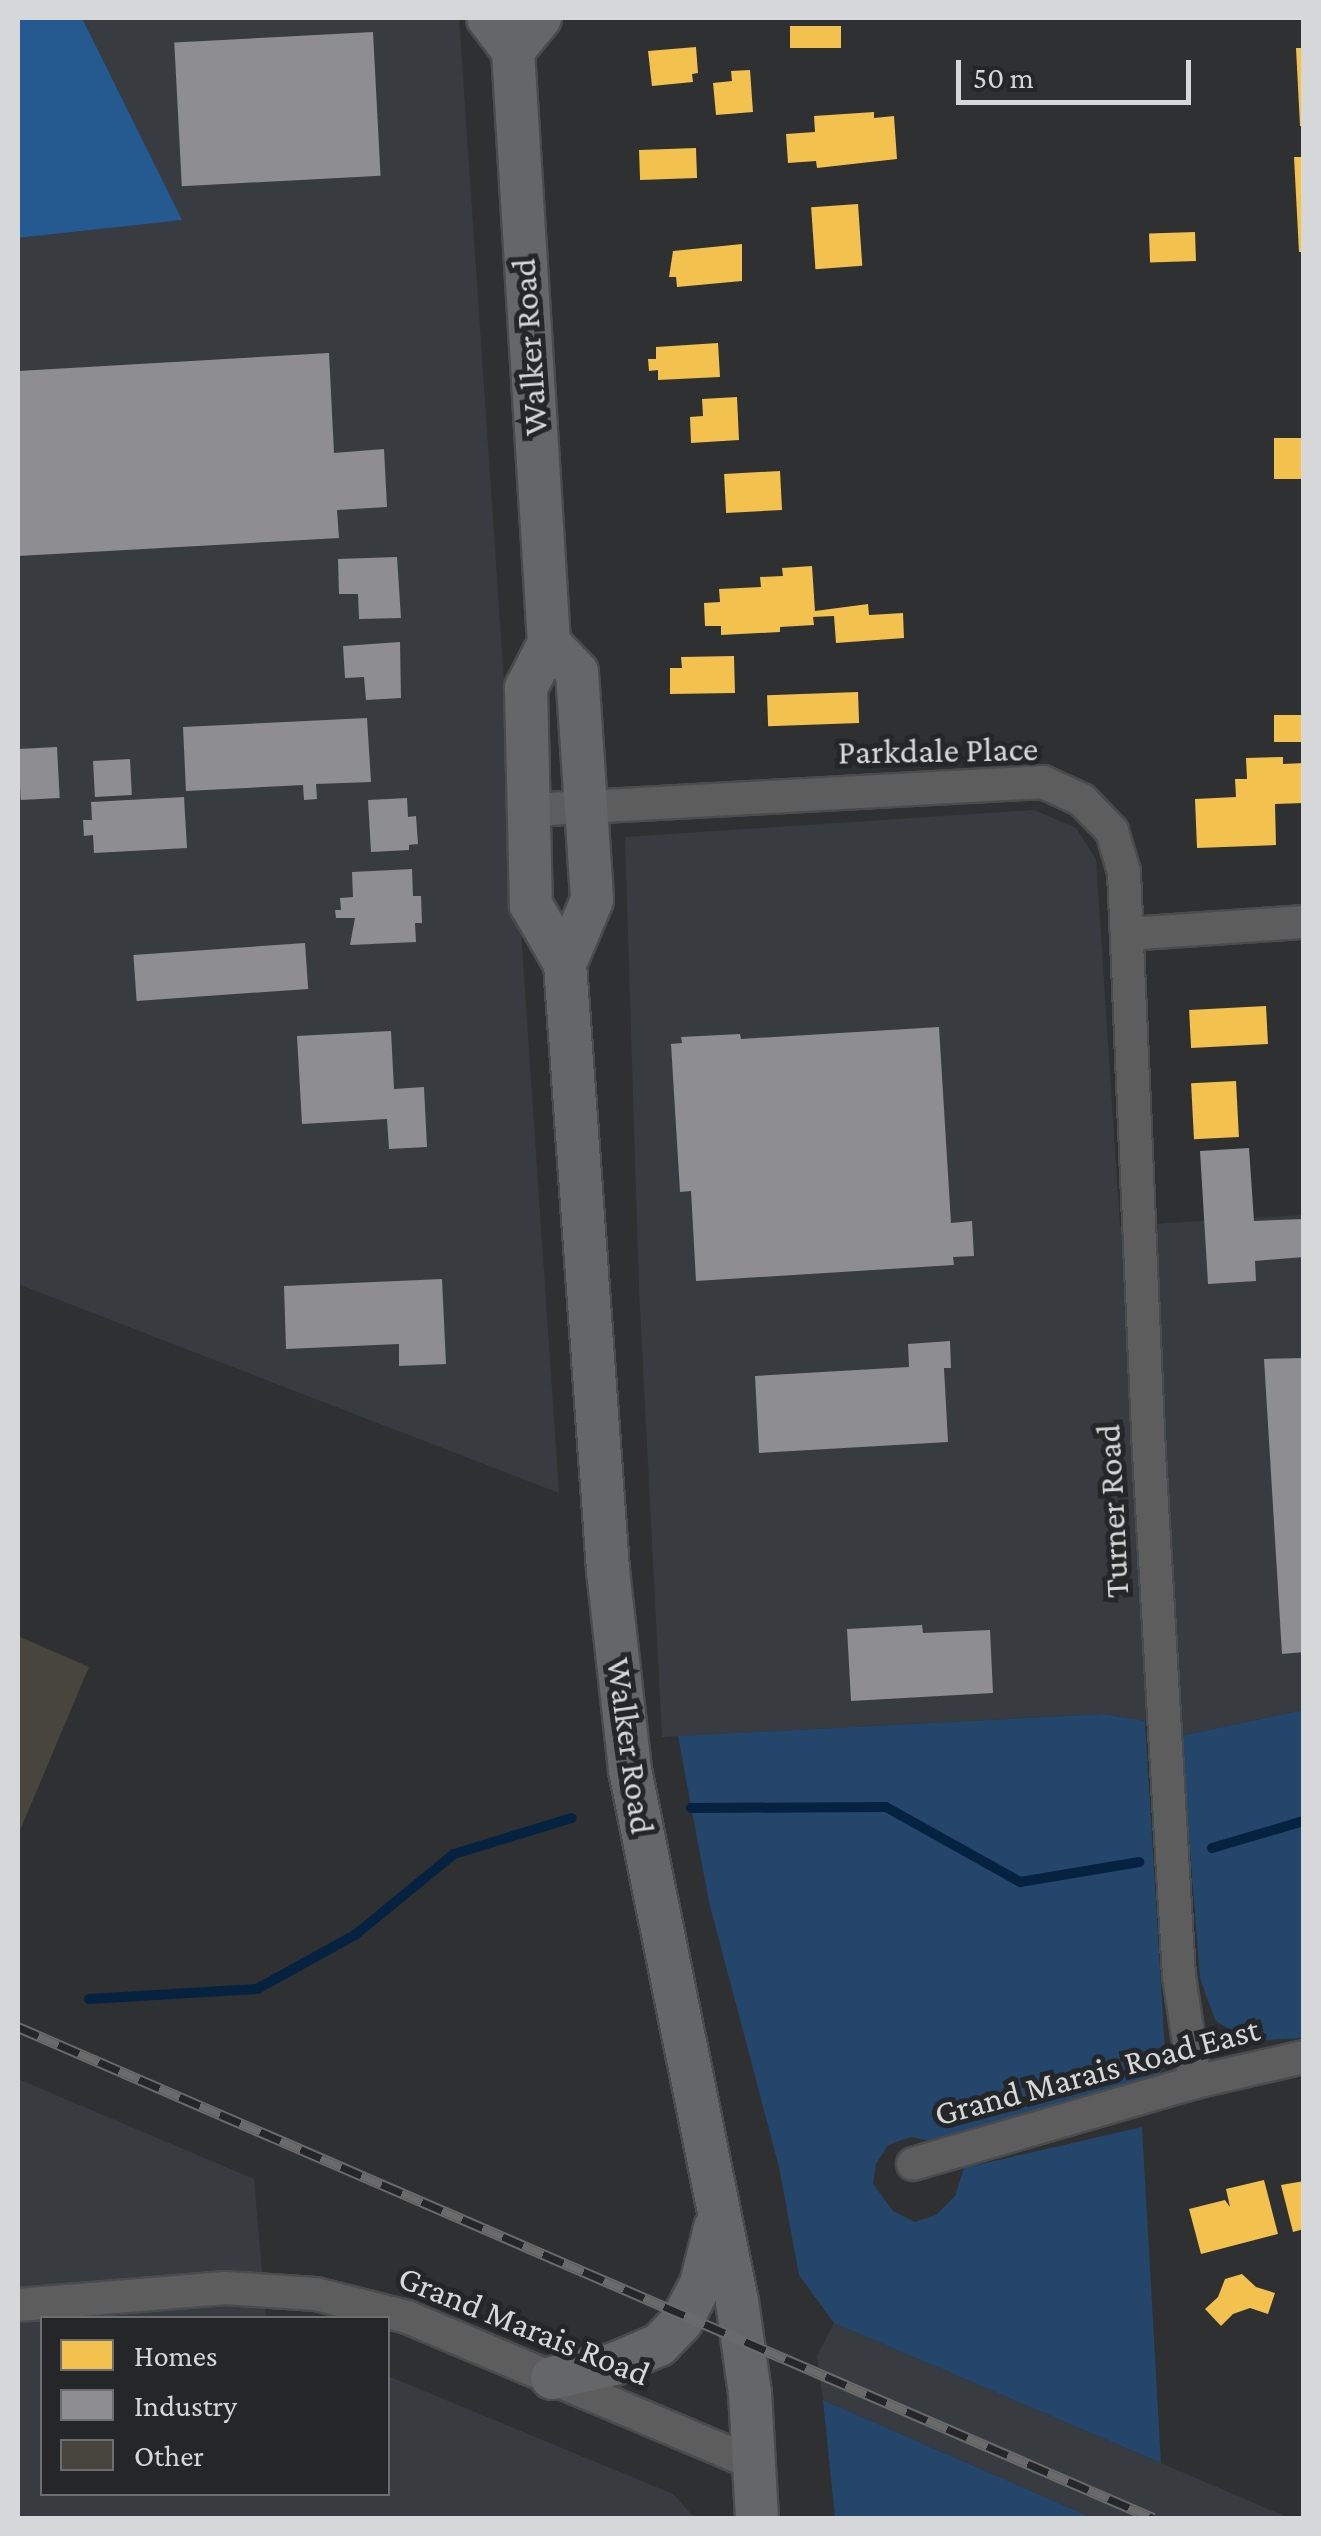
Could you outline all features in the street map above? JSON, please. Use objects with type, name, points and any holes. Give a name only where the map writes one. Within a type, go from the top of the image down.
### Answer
[{"type":"main road","name":"Walker Road","points":[[540,18],[500,34],[549,643],[526,688],[532,905],[565,964],[608,1570],[630,1770],[719,2213],[750,2393],[757,2518]]},
{"type":"main road","name":"Walker Road","points":[[549,643],[577,672],[592,900],[565,964]]},
{"type":"main road","points":[[552,2378],[614,2364],[659,2346],[681,2322],[702,2284],[719,2213]]},
{"type":"street","name":"Parkdale Place","points":[[530,810],[1043,782],[1082,800],[1112,831],[1124,872],[1127,934]]},
{"type":"street","points":[[1127,934],[1304,922]]},
{"type":"street","name":"Turner Road","points":[[1127,934],[1179,1976],[1194,2082]]},
{"type":"street","name":"Grand Marais Road East","points":[[913,2164],[1194,2082],[1304,2057]]},
{"type":"street","name":"Grand Marais Road","points":[[18,2305],[225,2288],[316,2294],[407,2317],[755,2464]]},
{"type":"shaded area","points":[[18,18],[82,18],[182,220],[18,238]]},
{"type":"shaded area","points":[[82,18],[459,18],[559,1493],[18,1284],[18,238],[181,220]]},
{"type":"shaded area","points":[[1034,810],[1076,828],[1096,859],[1120,1226],[1303,1215],[1303,1710],[1181,1736],[1145,1721],[1104,1714],[662,1737],[639,1288],[625,837]]},
{"type":"shaded area","points":[[1303,1710],[1303,2038],[1246,2041],[1215,2020],[1200,1978],[1181,1736]]},
{"type":"shaded area","points":[[1104,1714],[1145,1721],[1166,2067],[1155,2078],[930,2141],[911,2137],[888,2145],[876,2164],[873,2184],[893,2211],[915,2222],[936,2215],[955,2196],[964,2168],[1142,2127],[1161,2463],[834,2323],[799,2275],[779,2167],[709,1902],[678,1736]]},
{"type":"shaded area","points":[[18,2079],[254,2179],[266,2316],[40,2316],[40,2496],[390,2496],[390,2377],[673,2494],[695,2518],[18,2518]]},
{"type":"shaded area","points":[[834,2323],[1289,2518],[1093,2518],[823,2400],[817,2356]]},
{"type":"shaded area","points":[[823,2400],[1093,2518],[835,2518]]},
{"type":"building: Homes","points":[[790,26],[841,26],[841,48],[790,48]]},
{"type":"building: Homes","points":[[696,47],[698,73],[692,74],[693,82],[652,86],[648,51]]},
{"type":"building: Homes","points":[[1296,48],[1304,48],[1304,126],[1300,126]]},
{"type":"building: Homes","points":[[750,70],[753,112],[716,115],[713,83],[732,81],[731,71]]},
{"type":"building: Homes","points":[[874,112],[874,118],[894,116],[897,159],[817,168],[816,161],[788,163],[786,134],[815,132],[814,116]]},
{"type":"building: Homes","points":[[696,148],[697,178],[640,180],[639,150]]},
{"type":"building: Homes","points":[[1294,157],[1304,157],[1304,252],[1299,252]]},
{"type":"building: Homes","points":[[858,204],[862,266],[815,269],[811,207]]},
{"type":"building: Homes","points":[[1195,232],[1196,261],[1150,263],[1149,234]]},
{"type":"building: Homes","points":[[742,244],[742,281],[677,287],[676,277],[669,277],[673,251]]},
{"type":"building: Homes","points":[[718,343],[720,377],[658,380],[658,370],[649,371],[648,359],[656,359],[656,347]]},
{"type":"building: Homes","points":[[737,397],[739,440],[691,443],[690,417],[703,416],[702,399]]},
{"type":"building: Homes","points":[[1274,438],[1304,438],[1304,479],[1274,479]]},
{"type":"building: Homes","points":[[780,471],[782,510],[726,513],[724,474]]},
{"type":"building: Homes","points":[[812,566],[815,611],[868,604],[869,615],[903,613],[904,638],[836,643],[834,616],[813,617],[814,625],[780,627],[780,632],[721,635],[721,626],[705,626],[704,603],[720,602],[719,589],[761,587],[760,577],[783,576],[782,568]]},
{"type":"building: Homes","points":[[734,656],[735,693],[670,694],[670,668],[682,668],[681,657]]},
{"type":"building: Homes","points":[[858,692],[859,723],[768,726],[767,695]]},
{"type":"building: Homes","points":[[1274,715],[1304,715],[1304,742],[1274,742]]},
{"type":"building: Homes","points":[[1283,757],[1283,764],[1304,763],[1304,803],[1275,804],[1276,845],[1197,848],[1195,799],[1236,797],[1235,779],[1247,779],[1246,758]]},
{"type":"building: Homes","points":[[1266,1006],[1268,1044],[1191,1048],[1189,1010]]},
{"type":"building: Homes","points":[[1236,1081],[1239,1137],[1194,1139],[1191,1083]]},
{"type":"building: Homes","points":[[1264,2180],[1278,2234],[1201,2254],[1189,2209],[1225,2200],[1230,2207],[1226,2189]]},
{"type":"building: Homes","points":[[1304,2181],[1304,2229],[1293,2232],[1281,2185]]},
{"type":"building: Homes","points":[[1242,2274],[1256,2287],[1275,2293],[1268,2314],[1250,2308],[1233,2314],[1221,2326],[1205,2309],[1218,2297],[1225,2279]]},
{"type":"building: Industry","points":[[373,32],[381,176],[182,186],[174,42]]},
{"type":"building: Industry","points":[[329,353],[334,453],[384,449],[387,507],[337,510],[339,538],[18,556],[18,371]]},
{"type":"building: Industry","points":[[397,557],[401,618],[359,619],[358,594],[339,594],[338,559]]},
{"type":"building: Industry","points":[[400,642],[401,698],[366,700],[364,677],[345,678],[343,646]]},
{"type":"building: Industry","points":[[367,718],[371,782],[316,784],[317,799],[304,800],[303,785],[186,791],[183,727]]},
{"type":"building: Industry","points":[[57,747],[60,798],[21,800],[18,749]]},
{"type":"building: Industry","points":[[130,759],[132,795],[95,797],[93,761]]},
{"type":"building: Industry","points":[[184,797],[187,848],[94,853],[93,835],[84,836],[83,820],[92,820],[91,802]]},
{"type":"building: Industry","points":[[407,798],[408,817],[416,816],[418,844],[409,845],[409,850],[371,852],[368,800]]},
{"type":"building: Industry","points":[[412,869],[413,896],[421,896],[422,923],[415,923],[416,942],[350,945],[355,918],[336,918],[335,910],[341,910],[340,898],[353,897],[352,872]]},
{"type":"building: Industry","points":[[305,943],[308,989],[137,1001],[133,955]]},
{"type":"building: Industry","points":[[939,1027],[951,1223],[972,1221],[974,1256],[953,1257],[954,1265],[696,1281],[691,1191],[680,1192],[671,1044],[682,1043],[681,1037],[740,1034],[741,1039]]},
{"type":"building: Industry","points":[[391,1031],[394,1089],[424,1087],[427,1147],[389,1149],[387,1119],[302,1124],[297,1036]]},
{"type":"building: Industry","points":[[1249,1148],[1254,1221],[1304,1219],[1304,1257],[1255,1261],[1256,1281],[1208,1284],[1200,1151]]},
{"type":"building: Industry","points":[[442,1279],[446,1364],[399,1366],[399,1344],[286,1349],[284,1286]]},
{"type":"building: Industry","points":[[950,1341],[951,1368],[944,1368],[948,1442],[759,1453],[755,1376],[909,1367],[908,1344]]},
{"type":"building: Industry","points":[[1304,1358],[1304,1652],[1282,1654],[1264,1359]]},
{"type":"building: Industry","points":[[922,1625],[923,1633],[990,1630],[993,1693],[851,1701],[847,1629]]},
{"type":"building: Other","points":[[18,1636],[89,1667],[18,1835]]},
{"type":"waterway","points":[[691,1808],[886,1807],[1020,1882],[1139,1862]]},
{"type":"waterway","points":[[89,1999],[257,1989],[355,1935],[454,1854],[572,1818]]},
{"type":"waterway","points":[[1212,1848],[1304,1821]]},
{"type":"railway","points":[[18,2027],[1153,2518]]}]
